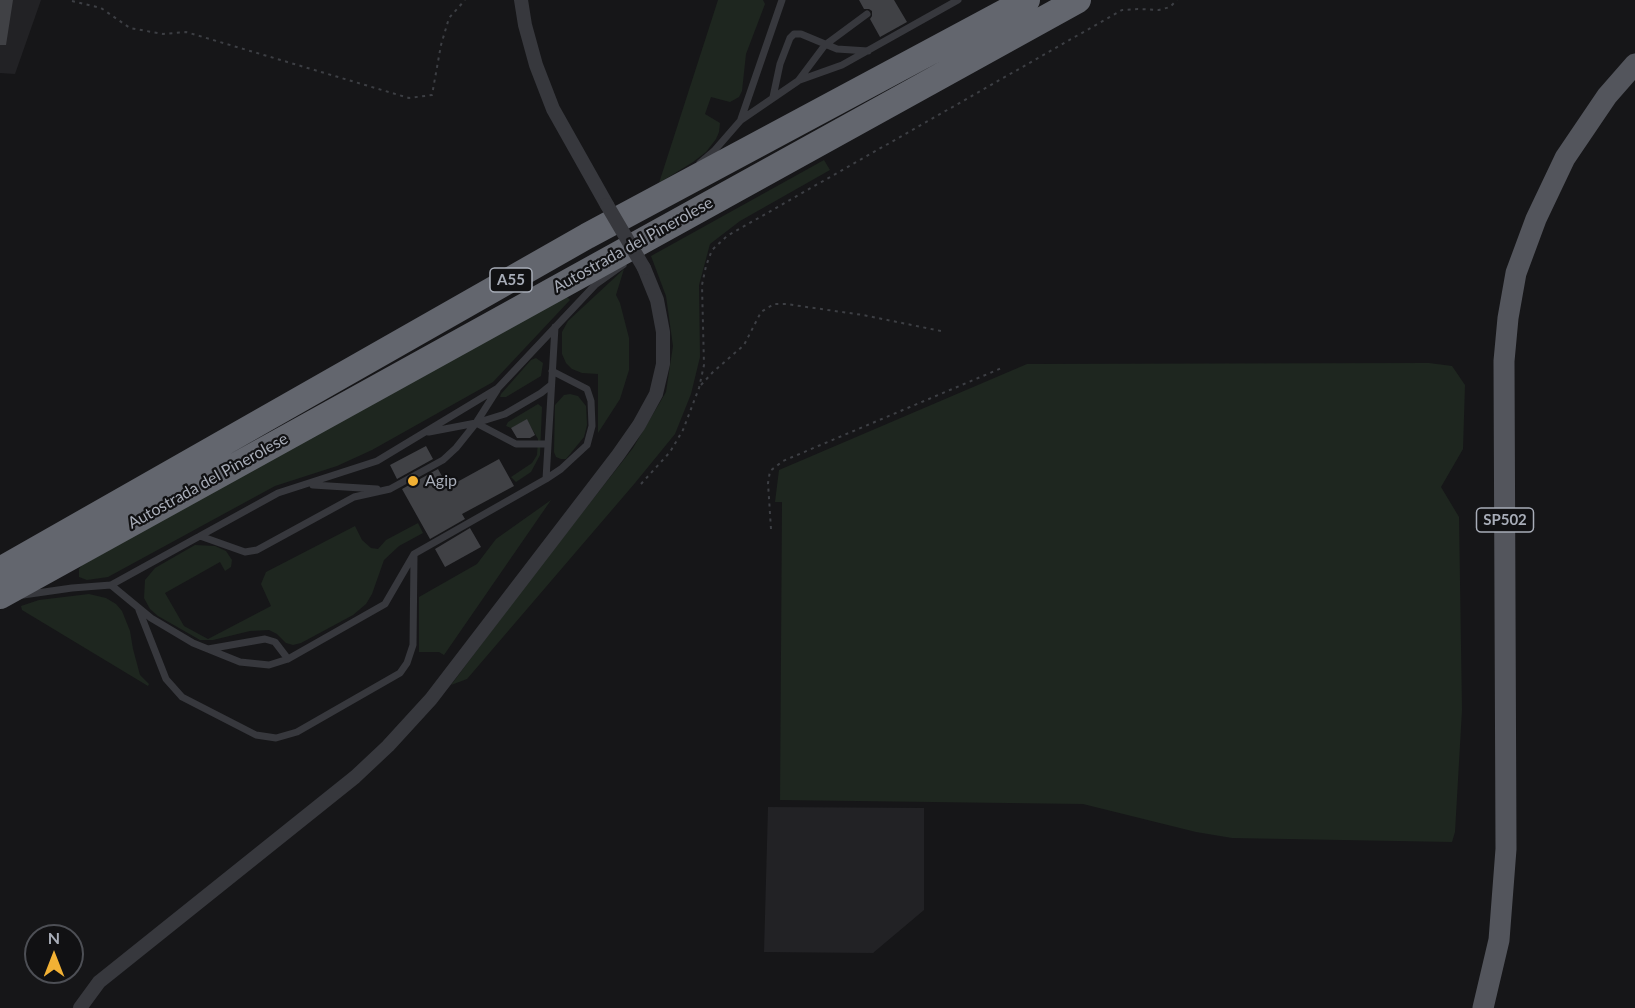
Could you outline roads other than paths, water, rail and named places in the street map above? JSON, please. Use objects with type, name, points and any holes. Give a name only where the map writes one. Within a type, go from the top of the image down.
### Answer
[{"type":"highway","name":"Autostrada del Pinerolese","points":[[0,570],[587,236],[1028,0]]},
{"type":"highway","name":"Autostrada del Pinerolese","points":[[0,597],[1078,0]]},
{"type":"main road","name":"SP502","points":[[1483,1008],[1499,940],[1506,849],[1504,361],[1508,318],[1516,273],[1536,219],[1565,158],[1607,96],[1635,64]]},
{"type":"street","points":[[80,1008],[99,982],[355,777],[388,746],[431,699],[611,464],[639,425],[656,394],[663,364],[663,332],[657,300],[644,268],[553,109],[536,65],[521,0]]},
{"type":"lane","points":[[741,120],[783,0]]},
{"type":"lane","points":[[587,236],[689,171],[714,151],[741,120],[798,81],[842,65],[958,0]]},
{"type":"lane","points":[[798,81],[825,45],[867,14]]},
{"type":"lane","points":[[774,97],[780,64],[792,36],[801,34],[837,49],[868,51]]},
{"type":"lane","points":[[770,180],[874,114]]},
{"type":"lane","points":[[200,536],[245,552],[257,550],[354,497],[390,489],[443,460],[476,423],[498,388],[595,285],[643,250]]},
{"type":"lane","points":[[546,479],[555,327]]},
{"type":"lane","points":[[111,585],[159,623],[208,649],[240,662],[268,666],[288,658],[385,604],[414,554],[546,479],[561,469],[587,445],[592,426],[591,401],[587,389],[552,371]]},
{"type":"lane","points":[[423,433],[476,423],[505,414],[551,385]]},
{"type":"lane","points":[[0,597],[111,585],[278,493],[377,461],[498,388]]},
{"type":"lane","points":[[476,423],[516,444],[548,444]]},
{"type":"lane","points":[[305,485],[390,489]]},
{"type":"lane","points":[[138,607],[166,679],[182,697],[256,735],[276,738],[297,732],[400,673],[407,663],[412,645],[414,554]]},
{"type":"lane","points":[[208,649],[266,639],[275,642],[288,658]]},
{"type":"place","name":"Agip","points":[[413,481]]}]
